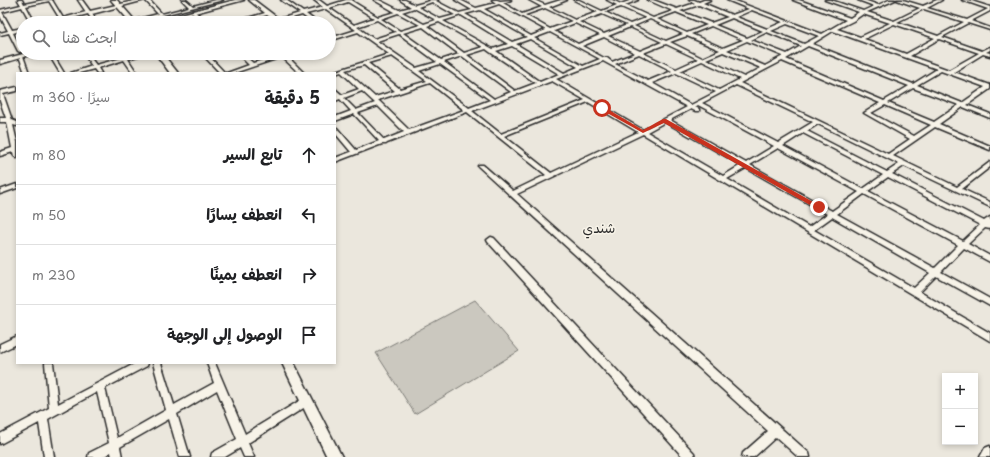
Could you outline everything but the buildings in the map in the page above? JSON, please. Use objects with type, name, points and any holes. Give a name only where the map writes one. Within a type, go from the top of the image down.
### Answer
[{"type":"main road","points":[[114,0],[127,16]]},
{"type":"main road","points":[[165,60],[173,72]]},
{"type":"main road","points":[[288,364],[335,457]]},
{"type":"street","points":[[20,0],[30,16]]},
{"type":"street","points":[[16,43],[0,12],[50,0],[61,16]]},
{"type":"street","points":[[80,0],[91,16]]},
{"type":"street","points":[[80,16],[143,0]]},
{"type":"street","points":[[147,0],[161,15]]},
{"type":"street","points":[[184,0],[199,16]]},
{"type":"street","points":[[174,16],[218,0]]},
{"type":"street","points":[[158,16],[241,0]]},
{"type":"street","points":[[251,0],[272,16]]},
{"type":"street","points":[[283,0],[306,16]]},
{"type":"street","points":[[316,0],[416,70],[551,176]]},
{"type":"street","points":[[297,16],[350,0],[399,32],[494,101]]},
{"type":"street","points":[[376,0],[422,26],[516,93]]},
{"type":"street","points":[[402,0],[486,47],[540,84]]},
{"type":"street","points":[[354,26],[433,0],[461,14],[564,75]]},
{"type":"street","points":[[457,0],[478,9],[530,37],[583,68]]},
{"type":"street","points":[[494,0],[691,106]]},
{"type":"street","points":[[374,40],[509,0]]},
{"type":"street","points":[[532,0],[720,92]]},
{"type":"street","points":[[522,15],[565,0]]},
{"type":"street","points":[[576,0],[744,79]]},
{"type":"street","points":[[609,0],[765,68]]},
{"type":"street","points":[[492,51],[636,0]]},
{"type":"street","points":[[650,0],[747,40],[990,148]]},
{"type":"street","points":[[691,0],[767,31],[990,116]]},
{"type":"street","points":[[578,45],[652,18],[708,0]]},
{"type":"street","points":[[728,0],[823,36]]},
{"type":"street","points":[[795,0],[851,20]]},
{"type":"street","points":[[827,0],[990,55]]},
{"type":"street","points":[[860,0],[878,6]]},
{"type":"street","points":[[698,106],[736,83],[834,30],[863,12],[893,0]]},
{"type":"street","points":[[899,0],[990,29]]},
{"type":"street","points":[[860,39],[940,0]]},
{"type":"street","points":[[964,0],[990,8]]},
{"type":"street","points":[[906,56],[990,8]]},
{"type":"street","points":[[613,63],[710,24],[752,9]]},
{"type":"street","points":[[258,16],[268,13]]},
{"type":"street","points":[[648,83],[787,22]]},
{"type":"street","points":[[337,38],[360,30]]},
{"type":"street","points":[[834,30],[990,87]]},
{"type":"street","points":[[0,34],[16,31]]},
{"type":"street","points":[[416,70],[486,47]]},
{"type":"street","points":[[950,72],[990,48]]},
{"type":"street","points":[[0,56],[16,54]]},
{"type":"street","points":[[335,72],[394,54]]},
{"type":"street","points":[[0,62],[16,55]]},
{"type":"street","points":[[336,160],[606,59]]},
{"type":"street","points":[[23,60],[27,72]]},
{"type":"street","points":[[54,60],[61,72]]},
{"type":"street","points":[[90,60],[98,72]]},
{"type":"street","points":[[77,72],[118,60]]},
{"type":"street","points":[[126,60],[134,72]]},
{"type":"street","points":[[210,60],[222,72]]},
{"type":"street","points":[[247,60],[252,65]]},
{"type":"street","points":[[240,71],[266,60]]},
{"type":"street","points":[[288,60],[301,72]]},
{"type":"street","points":[[365,63],[399,91]]},
{"type":"street","points":[[914,140],[867,113],[941,69]]},
{"type":"street","points":[[342,70],[408,133]]},
{"type":"street","points":[[553,79],[990,337]]},
{"type":"street","points":[[336,119],[356,112],[399,91],[430,81]]},
{"type":"street","points":[[736,83],[990,205]]},
{"type":"street","points":[[889,156],[990,87]]},
{"type":"street","points":[[16,89],[0,94],[10,122],[16,149]]},
{"type":"street","points":[[338,98],[363,89]]},
{"type":"street","points":[[338,98],[356,112],[383,143]]},
{"type":"street","points":[[500,136],[589,100]]},
{"type":"street","points":[[512,194],[643,132],[691,106],[698,106],[864,191],[990,259]]},
{"type":"street","points":[[0,120],[6,120],[16,124]]},
{"type":"street","points":[[664,120],[990,303]]},
{"type":"street","points":[[723,179],[818,122]]},
{"type":"street","points":[[336,130],[355,153]]},
{"type":"street","points":[[803,131],[988,223],[915,292]]},
{"type":"street","points":[[0,154],[16,153]]},
{"type":"street","points":[[809,230],[904,163]]},
{"type":"street","points":[[958,190],[990,164]]},
{"type":"street","points":[[481,166],[805,457]]},
{"type":"street","points":[[0,192],[16,186]]},
{"type":"street","points":[[491,240],[690,457]]},
{"type":"street","points":[[0,348],[16,340]]},
{"type":"street","points":[[48,364],[54,411]]},
{"type":"street","points":[[0,439],[142,364]]},
{"type":"street","points":[[157,364],[185,457]]},
{"type":"street","points":[[211,364],[249,457]]},
{"type":"street","points":[[93,457],[220,384]]},
{"type":"street","points":[[100,386],[117,457]]},
{"type":"street","points":[[216,457],[307,401]]},
{"type":"street","points":[[43,417],[49,457]]},
{"type":"street","points":[[747,457],[775,431]]},
{"type":"street","points":[[986,457],[990,452]]},
{"type":"shaded area","points":[[475,300],[519,351],[415,414],[376,353]]},
{"type":"district","name":"شندي","points":[[599,227]]},
{"type":"route","points":[[602,108],[643,132],[664,120],[819,207]]}]
